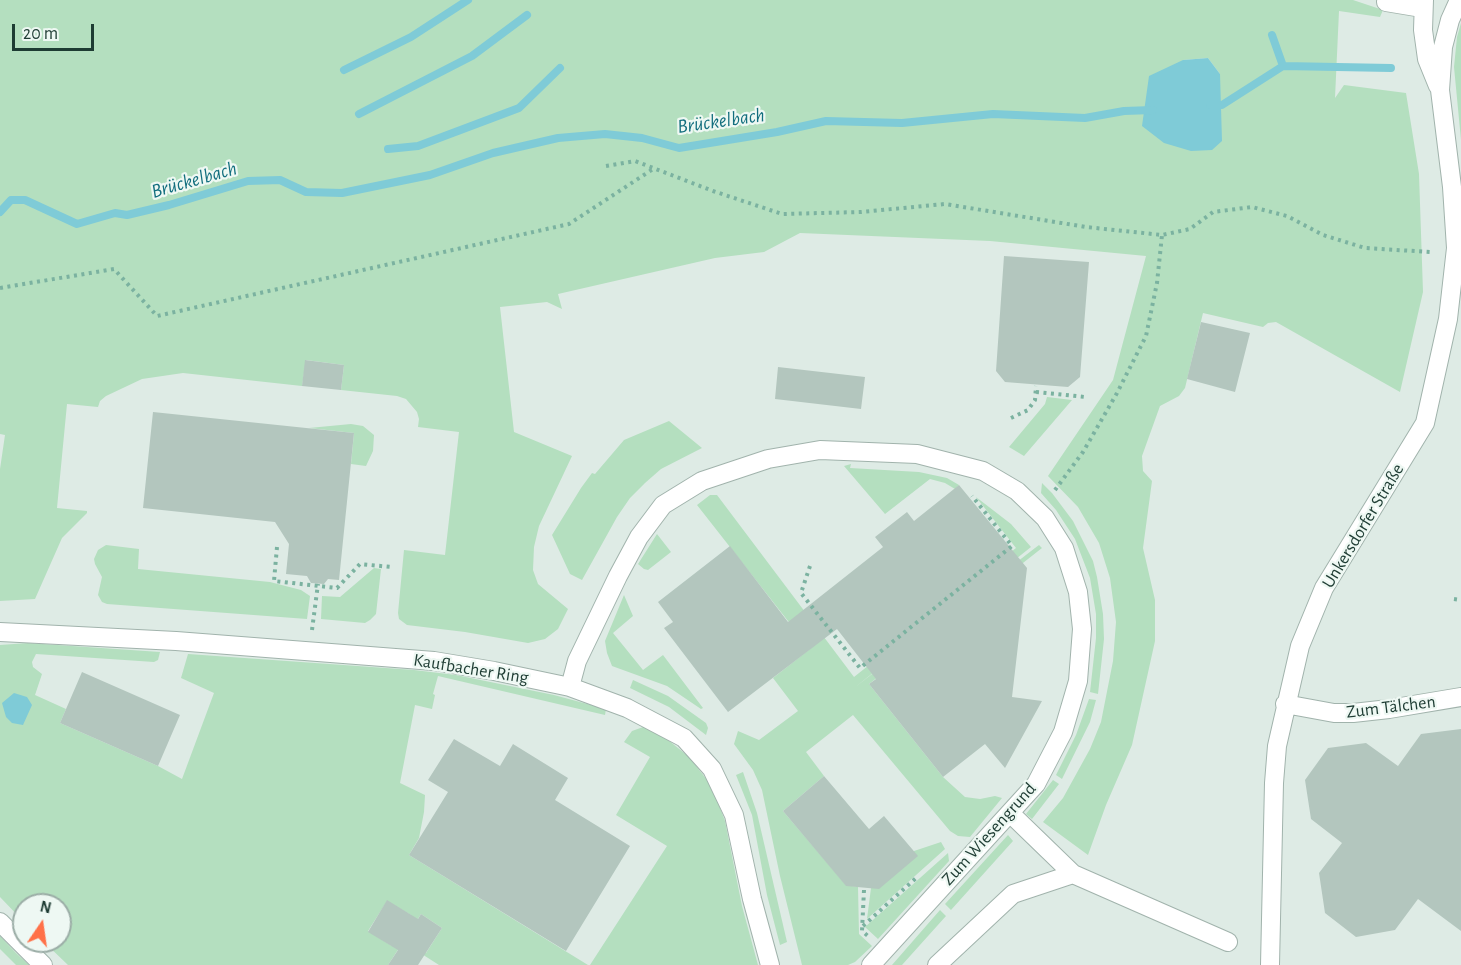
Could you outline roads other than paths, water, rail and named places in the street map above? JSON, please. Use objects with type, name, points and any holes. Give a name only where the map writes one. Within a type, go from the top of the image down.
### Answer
[{"type":"street","name":"Unkersdorfer Straße","points":[[1270,965],[1274,783],[1277,746],[1300,646],[1324,588],[1425,423],[1449,319],[1456,249],[1452,187],[1440,90],[1443,47],[1459,0]]},
{"type":"street","points":[[1386,2],[1423,4]]},
{"type":"street","name":"Unkersdorfer Straße","points":[[1423,4],[1423,30],[1427,58],[1440,90]]},
{"type":"street","name":"Zum Wiesengrund","points":[[570,687],[577,661],[639,537],[663,505],[702,481],[768,459],[820,450],[917,454],[983,471],[1017,491],[1045,518],[1064,548],[1078,592],[1083,629],[1078,681],[1063,732],[1036,784],[871,965]]},
{"type":"street","name":"Kaufbacher Ring","points":[[0,632],[176,640],[424,660],[494,671],[570,687],[627,708],[684,738],[712,769],[734,815],[752,899],[770,965]]},
{"type":"street","name":"Zum Tälchen","points":[[1285,704],[1334,713],[1353,713],[1461,698]]},
{"type":"street","points":[[1010,813],[1073,874],[1228,942]]},
{"type":"street","points":[[937,965],[1014,894],[1073,874]]},
{"type":"street","points":[[0,922],[43,965]]},
{"type":"water","points":[[1208,58],[1220,74],[1222,141],[1212,150],[1191,151],[1164,143],[1142,126],[1149,76],[1183,60]]},
{"type":"water","points":[[14,693],[27,697],[32,705],[23,725],[12,723],[6,717],[2,703]]},
{"type":"waterway","points":[[344,70],[411,37],[468,0]]},
{"type":"waterway","points":[[359,114],[472,56],[527,15]]},
{"type":"waterway","points":[[1272,35],[1283,66]]},
{"type":"waterway","name":"Brückelbach","points":[[1210,105],[1222,105],[1283,66],[1391,68]]},
{"type":"waterway","points":[[388,149],[418,146],[519,108],[560,68]]},
{"type":"waterway","name":"Brückelbach","points":[[0,212],[11,200],[25,200],[77,224],[115,213],[127,215],[169,205],[248,181],[280,180],[306,192],[342,193],[430,175],[493,153],[558,138],[605,134],[642,138],[679,148],[777,132],[826,121],[902,123],[993,114],[1085,118],[1124,111],[1153,110]]}]
